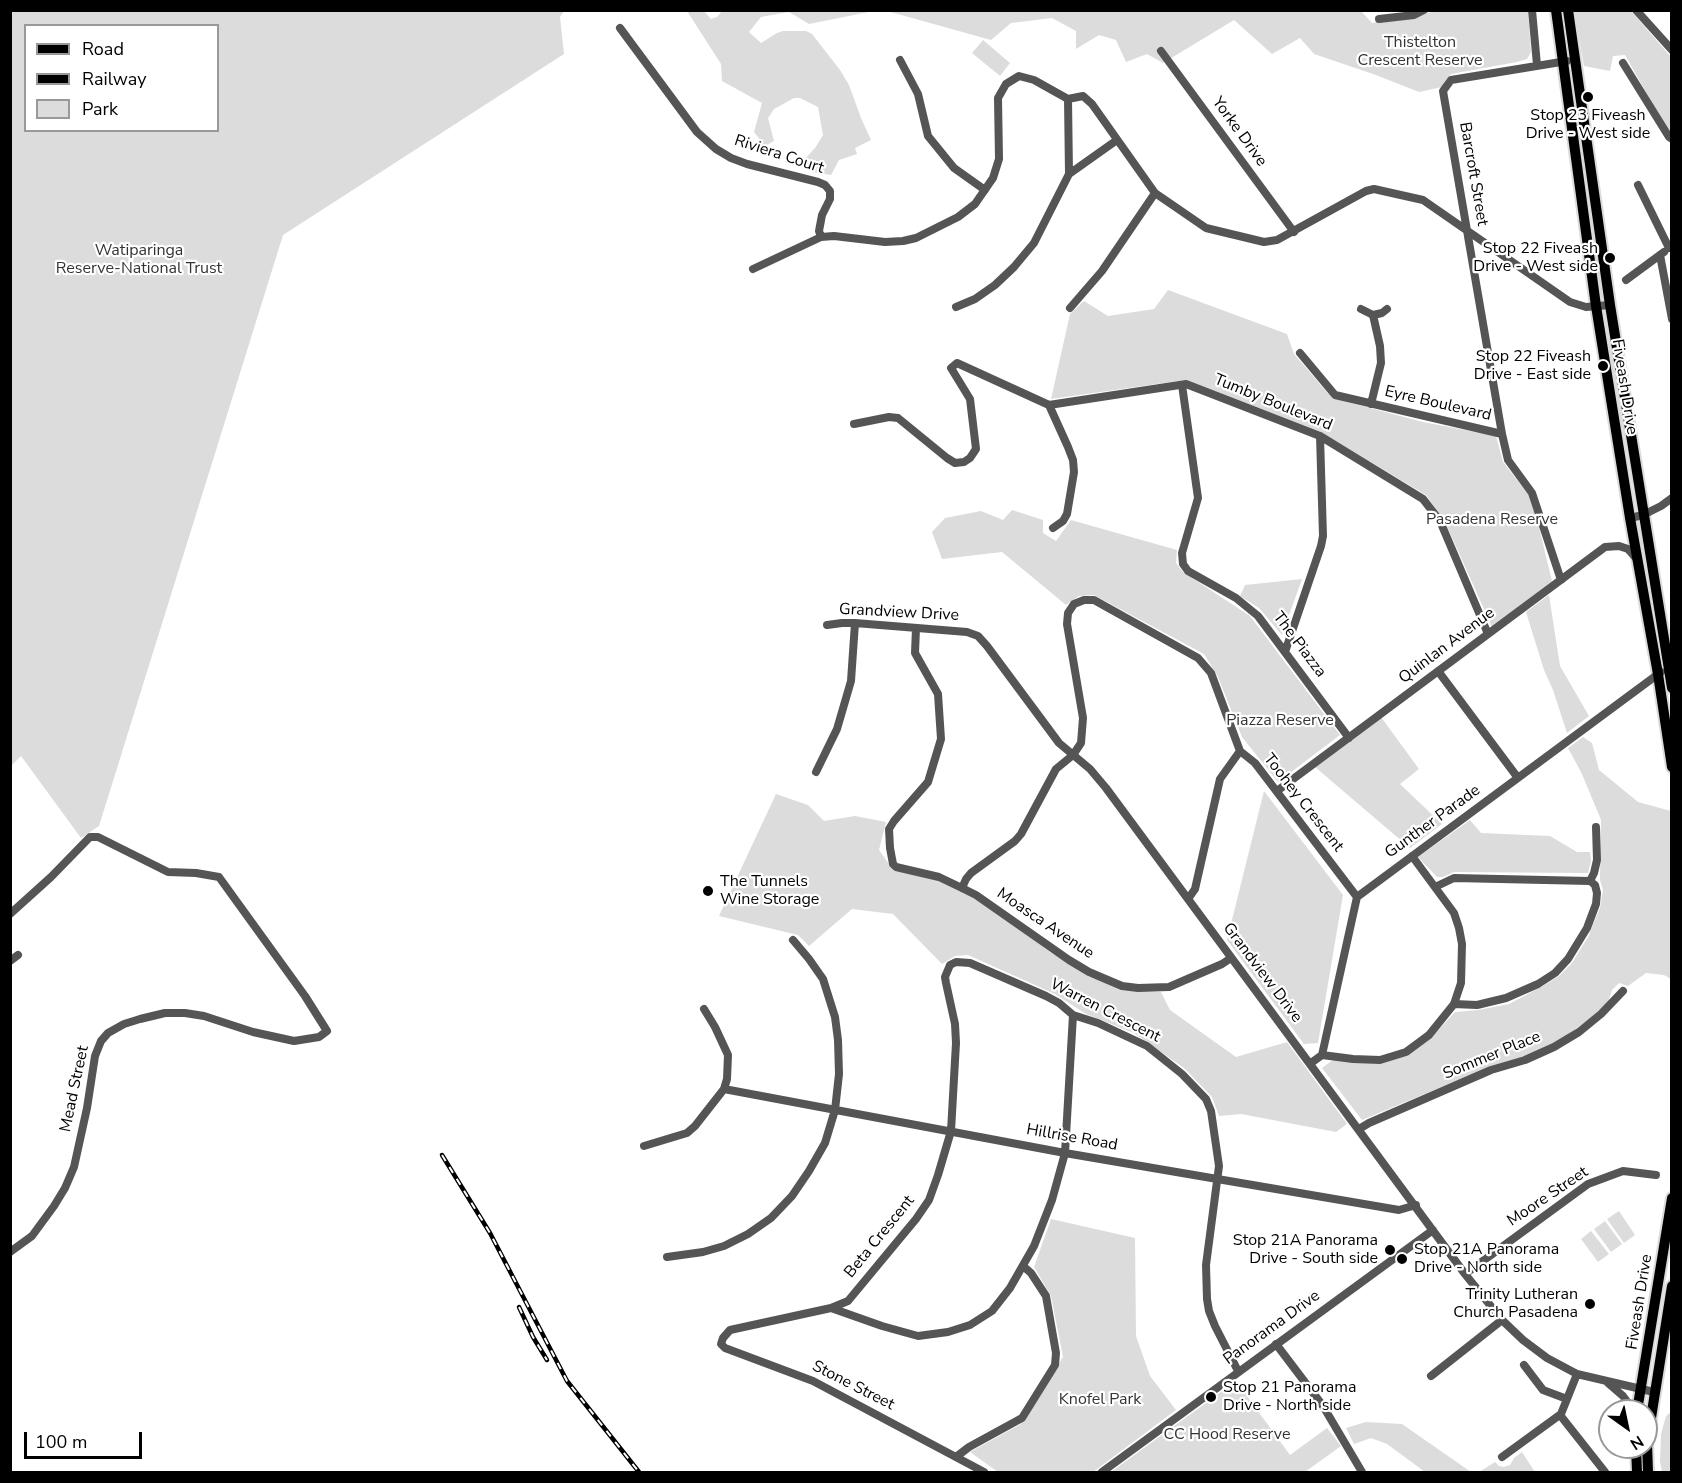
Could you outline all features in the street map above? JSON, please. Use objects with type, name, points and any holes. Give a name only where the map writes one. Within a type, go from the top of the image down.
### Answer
[{"type":"main road","name":"Fiveash Drive","points":[[1556,10],[1596,306],[1658,674],[1671,767]]},
{"type":"main road","name":"Fiveash Drive","points":[[1568,10],[1610,305],[1671,688]]},
{"type":"main road","name":"Fiveash Drive","points":[[1639,1399],[1670,1224],[1671,1198]]},
{"type":"main road","name":"Fiveash Drive","points":[[1648,1473],[1647,1443],[1671,1286]]},
{"type":"street","points":[[1378,19],[1413,15],[1424,10]]},
{"type":"street","points":[[1532,10],[1537,65]]},
{"type":"street","points":[[1636,10],[1671,50]]},
{"type":"street","name":"Riviera Court","points":[[620,28],[698,132],[716,148],[731,158],[747,164],[825,185],[830,191],[830,199],[822,215],[819,231],[821,237]]},
{"type":"street","name":"Yorke Drive","points":[[1161,51],[1294,232]]},
{"type":"street","points":[[900,60],[918,94],[928,136],[954,168],[985,190]]},
{"type":"street","name":"Barcroft Street","points":[[1502,434],[1443,91],[1450,80],[1574,60]]},
{"type":"street","points":[[1623,63],[1671,139]]},
{"type":"street","points":[[753,269],[821,237],[834,236],[885,242],[903,241],[916,238],[958,218],[975,204],[993,178],[999,159],[998,98],[1006,84],[1019,76],[1035,80],[1068,99],[1083,96],[1092,104],[1155,193],[1206,228],[1264,242],[1277,240],[1366,191],[1374,189],[1423,200],[1570,302],[1586,307],[1610,305]]},
{"type":"street","points":[[956,307],[975,300],[995,285],[1034,243],[1069,174],[1068,99]]},
{"type":"street","points":[[1069,174],[1117,140]]},
{"type":"street","points":[[1626,280],[1670,247],[1638,184]]},
{"type":"street","points":[[1070,308],[1102,271],[1155,193]]},
{"type":"street","points":[[1660,255],[1671,319]]},
{"type":"street","points":[[1361,309],[1373,315],[1387,309]]},
{"type":"street","points":[[1371,404],[1381,363],[1380,346],[1373,315]]},
{"type":"street","name":"Eyre Boulevard","points":[[1300,353],[1335,395],[1502,434],[1508,460],[1532,493],[1561,580]]},
{"type":"street","points":[[854,424],[889,417],[898,418],[947,458],[955,463],[964,462],[970,458],[976,448],[970,399],[951,368],[957,363],[1049,405],[1068,447],[1074,472],[1066,514],[1063,521],[1053,528]]},
{"type":"street","name":"Tumby Boulevard","points":[[1049,405],[1186,384],[1320,436],[1423,499],[1440,521],[1488,634]]},
{"type":"street","name":"The Piazza","points":[[1182,385],[1198,498],[1182,553],[1183,564],[1188,571],[1236,598],[1258,616],[1349,738]]},
{"type":"street","points":[[1285,652],[1323,536],[1320,436]]},
{"type":"street","points":[[1630,518],[1643,515],[1671,498]]},
{"type":"street","name":"Quinlan Avenue","points":[[1276,791],[1605,547],[1619,546],[1628,549],[1638,560]]},
{"type":"street","name":"Toohey Crescent","points":[[1074,755],[1081,743],[1083,718],[1067,624],[1068,613],[1074,604],[1084,600],[1095,600],[1198,658],[1211,673],[1240,751],[1255,763],[1357,897]]},
{"type":"street","name":"Grandview Drive","points":[[827,625],[842,622],[967,632],[978,636],[1059,743],[1090,769],[1106,788],[1416,1205],[1432,1230],[1502,1320],[1547,1358],[1577,1374],[1654,1392]]},
{"type":"street","points":[[816,772],[837,729],[851,681],[855,623]]},
{"type":"street","name":"Moasca Avenue","points":[[916,628],[915,653],[938,694],[941,739],[928,782],[894,820],[890,829],[891,860],[896,867],[939,876],[976,895],[1069,960],[1089,972],[1122,986],[1169,987],[1231,958]]},
{"type":"street","name":"Gunther Parade","points":[[1357,897],[1668,667]]},
{"type":"street","points":[[1438,671],[1518,778]]},
{"type":"street","points":[[1188,898],[1195,889],[1220,779],[1240,751]]},
{"type":"street","points":[[962,888],[971,873],[1015,841],[1021,834],[1056,769],[1074,755]]},
{"type":"street","points":[[1590,881],[1597,860],[1596,827]]},
{"type":"street","name":"Mead Street","points":[[10,914],[90,837],[98,837],[168,872],[196,873],[219,878],[306,996],[327,1030],[319,1037],[294,1041],[185,1013],[140,1019],[124,1024],[108,1033],[101,1041],[95,1056],[87,1108],[74,1167],[65,1188],[32,1236],[10,1252]]},
{"type":"street","points":[[1322,1055],[1380,1060],[1406,1052],[1430,1035],[1454,1004],[1461,983],[1462,944],[1459,928],[1454,913],[1412,856]]},
{"type":"street","points":[[1435,887],[1454,878],[1590,881],[1595,885],[1597,893],[1596,904],[1587,928],[1568,959],[1555,973],[1538,984],[1506,998],[1477,1005],[1454,1004]]},
{"type":"street","points":[[1311,1064],[1322,1055],[1357,897]]},
{"type":"street","points":[[667,1257],[724,1246],[748,1234],[771,1218],[792,1196],[825,1143],[835,1110],[839,1074],[835,1017],[823,979],[793,940]]},
{"type":"street","name":"Warren Crescent","points":[[950,965],[956,962],[970,963],[1046,996],[1073,1015],[1098,1023],[1147,1046],[1182,1074],[1206,1099],[1211,1111],[1219,1166],[1206,1265],[1207,1299],[1215,1326],[1238,1371]]},
{"type":"street","name":"Beta Crescent","points":[[730,1330],[831,1308],[848,1301],[929,1200],[951,1131],[956,1042],[955,1024],[945,983],[950,965]]},
{"type":"street","name":"Sommer Place","points":[[1359,1129],[1491,1070],[1525,1060],[1554,1047],[1579,1032],[1602,1014],[1623,991]]},
{"type":"street","points":[[644,1146],[687,1133],[724,1089],[727,1079],[728,1055],[704,1009]]},
{"type":"street","points":[[831,1308],[918,1336],[948,1332],[970,1325],[992,1311],[1010,1288],[1034,1246],[1065,1153],[1073,1015]]},
{"type":"street","name":"Hillrise Road","points":[[724,1089],[1065,1153],[1399,1210],[1416,1205]]},
{"type":"street","name":"Moore Street","points":[[1465,1274],[1588,1184],[1623,1171],[1656,1175]]},
{"type":"street","name":"Panorama Drive","points":[[1102,1473],[1432,1230]]},
{"type":"street","points":[[956,1457],[969,1447],[1022,1418],[1055,1365],[1056,1353],[1046,1296],[1031,1273],[1023,1266]]},
{"type":"street","points":[[1431,1376],[1502,1320]]},
{"type":"street","name":"Stone Street","points":[[730,1330],[721,1344],[725,1348],[813,1381],[984,1473]]},
{"type":"street","points":[[1276,1344],[1323,1406],[1362,1473]]},
{"type":"street","points":[[1524,1365],[1543,1390],[1567,1400]]},
{"type":"street","points":[[1502,1457],[1560,1415],[1577,1374]]},
{"type":"street","points":[[1605,1381],[1626,1399]]},
{"type":"street","points":[[1560,1415],[1605,1473]]},
{"type":"green space","name":"Watiparinga Reserve-National Trust","points":[[11,10],[564,11],[560,17],[564,54],[283,235],[99,826],[81,838],[21,756],[11,766]]},
{"type":"green space","name":"Thistelton Crescent Reserve","points":[[1360,10],[1372,23],[1434,11],[1528,11],[1531,52],[1527,59],[1517,62],[1451,74],[1442,87],[1419,92],[1314,54],[1300,38],[1272,54],[1234,20],[1163,63],[1147,54],[1126,62],[1116,40],[1099,35],[1076,49],[1076,31],[1052,18],[1011,23],[991,40],[887,11]]},
{"type":"green space","points":[[687,11],[704,11],[711,19],[717,17],[722,11],[874,11],[809,24],[789,12],[761,17],[749,32],[761,43],[783,31],[806,31],[812,34],[849,85],[871,140],[855,148],[857,154],[839,160],[831,175],[813,172],[802,162],[823,135],[818,107],[800,98],[794,98],[774,109],[768,118],[774,141],[765,146],[754,132],[762,103],[722,81],[721,64]]},
{"type":"green space","points":[[1574,11],[1631,11],[1671,57],[1671,135],[1625,55],[1613,56],[1610,71],[1584,66]]},
{"type":"green space","points":[[983,40],[1010,63],[1000,76],[972,53]]},
{"type":"green space","name":"Pasadena Reserve","points":[[1168,290],[1287,334],[1294,354],[1332,398],[1423,422],[1496,436],[1503,462],[1532,499],[1552,581],[1492,627],[1445,522],[1426,495],[1319,431],[1185,380],[1051,399],[1070,314],[1084,301],[1108,316],[1154,309]]},
{"type":"green space","name":"Piazza Reserve","points":[[1012,510],[1043,520],[1043,533],[1056,541],[1071,520],[1177,550],[1176,563],[1183,572],[1250,616],[1340,735],[1278,782],[1242,737],[1218,677],[1204,654],[1094,595],[1079,596],[1066,605],[1002,552],[942,559],[932,532],[945,518],[981,511],[1003,520]]},
{"type":"green space","points":[[1302,579],[1282,635],[1259,608],[1240,596],[1245,585]]},
{"type":"green space","points":[[1549,595],[1560,666],[1589,716],[1567,733],[1526,612]]},
{"type":"green space","points":[[1381,717],[1419,769],[1400,784],[1442,824],[1410,848],[1315,767]]},
{"type":"green space","points":[[1583,737],[1592,743],[1599,770],[1638,802],[1671,811],[1671,979],[1664,975],[1646,973],[1628,986],[1619,983],[1612,990],[1608,1003],[1560,1040],[1531,1054],[1492,1066],[1362,1120],[1322,1068],[1333,1060],[1381,1064],[1431,1038],[1455,1012],[1509,1004],[1559,976],[1572,963],[1588,937],[1600,908],[1603,890],[1600,880],[1601,820],[1582,774],[1568,748]]},
{"type":"green space","points":[[1264,791],[1343,895],[1318,1043],[1304,1044],[1227,940]]},
{"type":"green space","points":[[776,794],[808,805],[824,821],[855,816],[886,822],[879,850],[894,871],[938,879],[975,897],[1050,952],[1089,977],[1129,990],[1161,992],[1170,1010],[1236,1057],[1287,1042],[1347,1124],[1336,1132],[1241,1114],[1219,1116],[1212,1097],[1184,1068],[1134,1033],[1086,1014],[1055,994],[968,955],[955,956],[942,964],[893,914],[852,909],[809,946],[798,935],[719,916]]},
{"type":"green space","points":[[1470,820],[1481,833],[1550,836],[1577,852],[1590,852],[1591,861],[1588,873],[1454,872],[1437,877],[1418,857]]},
{"type":"green space","points":[[1619,1211],[1635,1235],[1624,1243],[1607,1219]]},
{"type":"green space","name":"Knofel Park","points":[[1051,1219],[1135,1238],[1136,1336],[1150,1376],[1176,1410],[1093,1472],[998,1472],[970,1452],[1021,1424],[1063,1357],[1051,1296],[1034,1267]]},
{"type":"green space","points":[[1605,1221],[1622,1244],[1611,1252],[1594,1229]]},
{"type":"green space","points":[[1591,1231],[1609,1254],[1598,1262],[1581,1239]]},
{"type":"green space","name":"CC Hood Reserve","points":[[1236,1381],[1290,1455],[1327,1428],[1341,1446],[1305,1472],[1111,1472]]},
{"type":"green space","points":[[1671,1412],[1671,1472],[1662,1472],[1661,1434],[1666,1416]]},
{"type":"green space","points":[[1366,1422],[1402,1424],[1471,1472],[1425,1472],[1387,1444],[1371,1438],[1354,1444],[1346,1428]]},
{"type":"green space","points":[[1522,1452],[1535,1472],[1479,1472],[1495,1462],[1504,1467],[1510,1465],[1514,1458]]},
{"type":"waterway","points":[[10,33],[11,10]]},
{"type":"railway","points":[[442,1155],[490,1233],[567,1381],[639,1472]]},
{"type":"railway","points":[[519,1307],[547,1360]]},
{"type":"place","name":"Stop 23 Fiveash Drive - West side","points":[[1588,97]]},
{"type":"place","name":"Stop 22 Fiveash Drive - West side","points":[[1610,258]]},
{"type":"place","name":"Stop 22 Fiveash Drive - East side","points":[[1603,366]]},
{"type":"place","name":"The Tunnels Wine Storage","points":[[708,891]]},
{"type":"place","name":"Stop 21A Panorama Drive - South side","points":[[1390,1250]]},
{"type":"place","name":"Stop 21A Panorama Drive - North side","points":[[1402,1259]]},
{"type":"place","name":"Trinity Lutheran Church Pasadena","points":[[1590,1304]]},
{"type":"place","name":"Stop 21 Panorama Drive - North side","points":[[1211,1397]]}]
